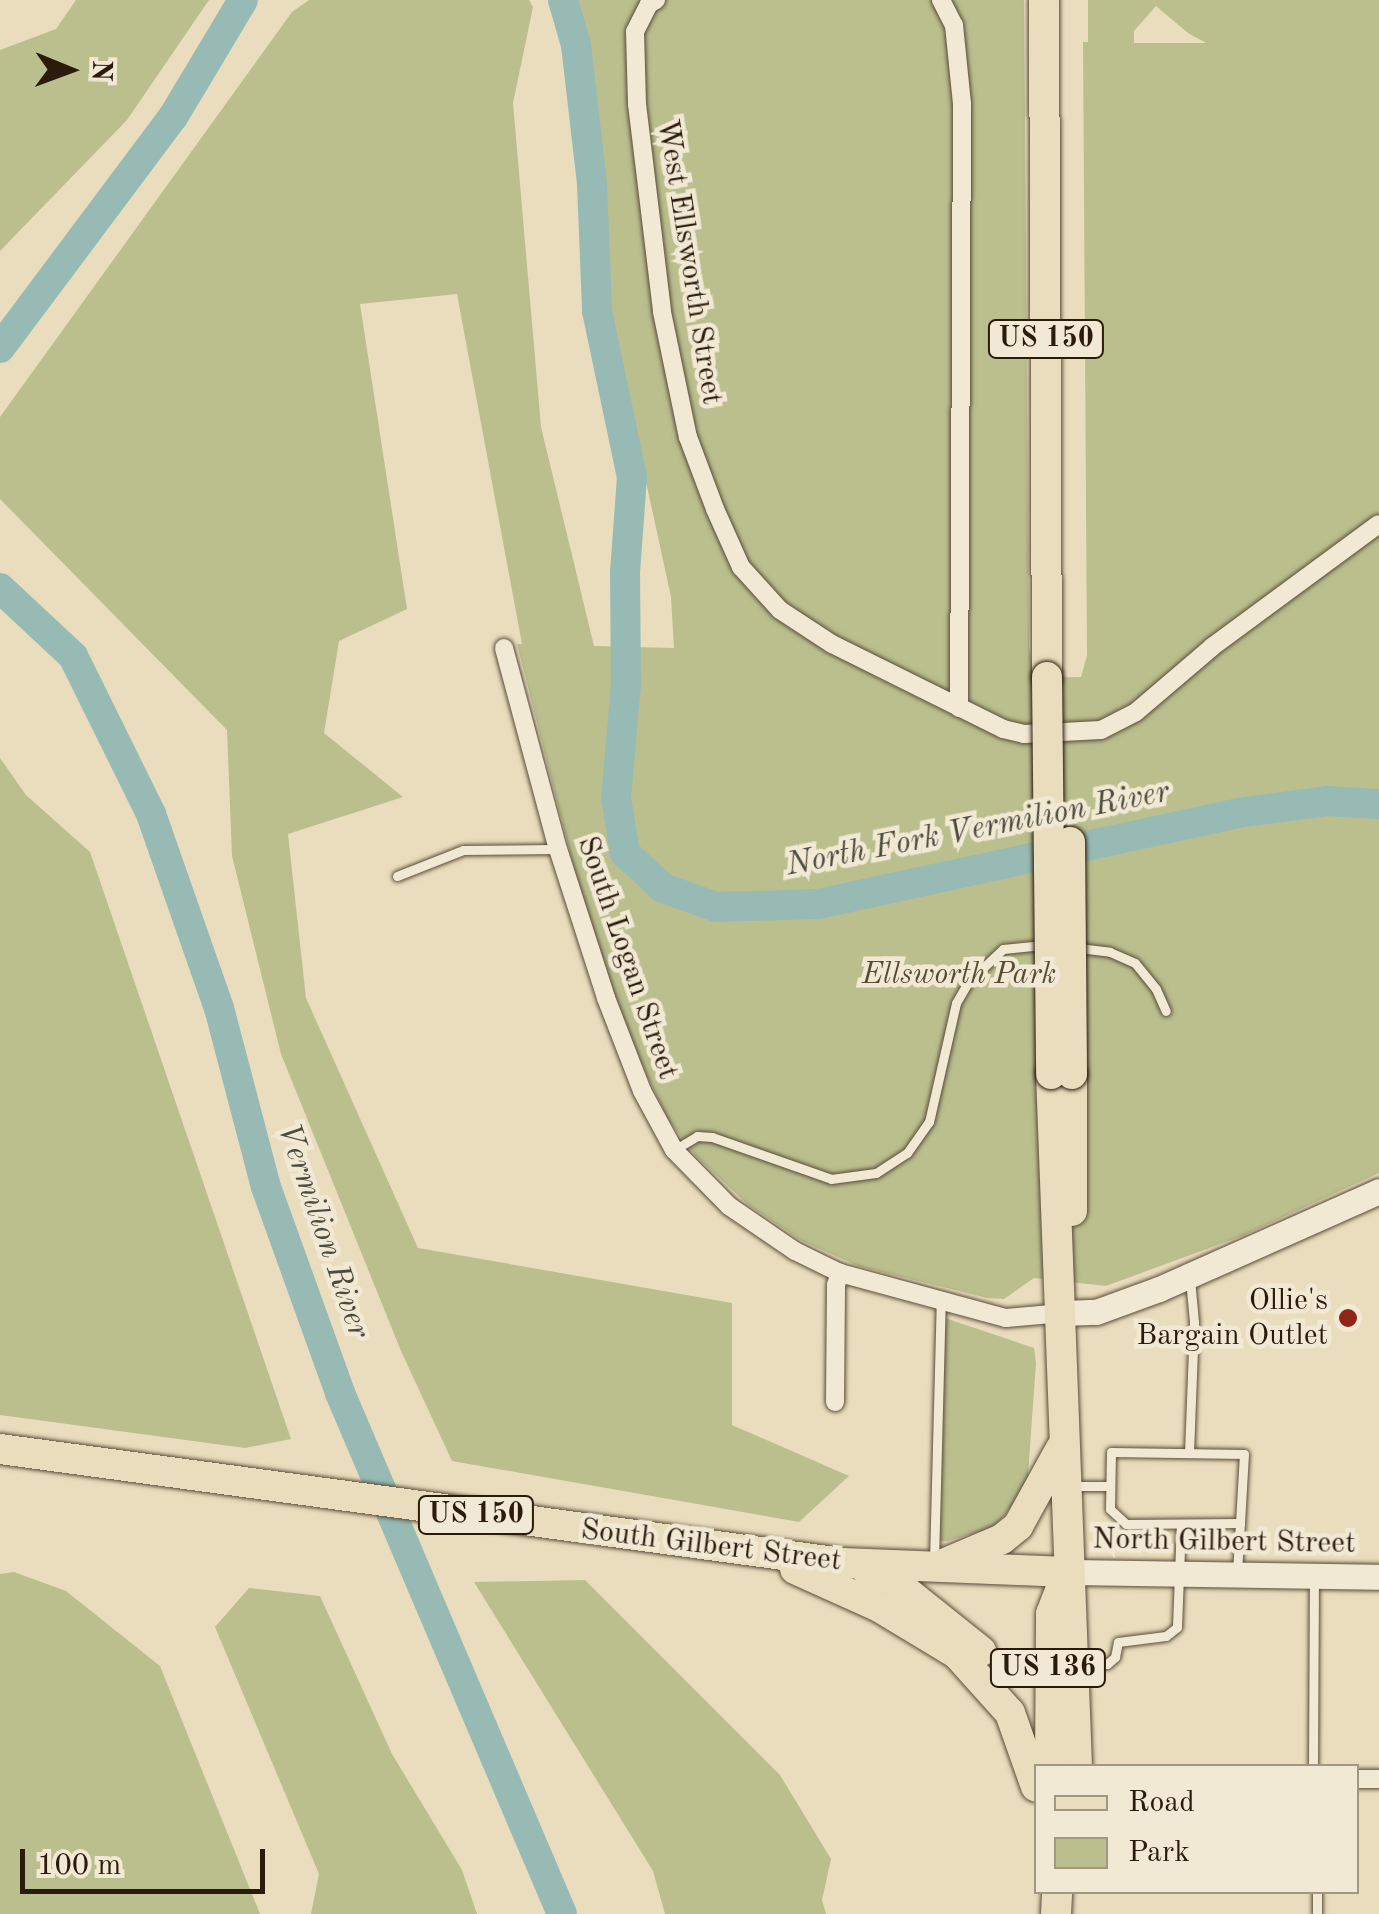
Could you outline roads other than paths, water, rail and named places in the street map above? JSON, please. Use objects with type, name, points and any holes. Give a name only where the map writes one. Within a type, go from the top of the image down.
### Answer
[{"type":"main road","name":"US 150","points":[[1044,0],[1058,677],[1062,1446],[1068,1572]]},
{"type":"main road","name":"US 150","points":[[1058,677],[1064,0]]},
{"type":"main road","points":[[933,1568],[1002,1539],[1018,1526],[1062,1446]]},
{"type":"main road","name":"South Gilbert Street","points":[[0,1449],[754,1553],[840,1575],[933,1568],[1068,1572]]},
{"type":"main road","name":"US 136","points":[[1054,1764],[1075,1664],[1075,1614],[1068,1572]]},
{"type":"main road","name":"US 136","points":[[1053,1764],[1051,1614],[1068,1572]]},
{"type":"main road","points":[[840,1575],[892,1580],[977,1647],[1008,1681],[1035,1722],[1051,1764]]},
{"type":"street","name":"West Ellsworth Street","points":[[656,0],[635,32],[637,104],[662,312],[688,437],[715,510],[741,568],[780,610],[832,644],[959,708],[1024,734],[1101,730],[1136,712],[1212,647],[1379,524]]},
{"type":"street","points":[[941,0],[954,25],[962,104],[959,708]]},
{"type":"street","name":"South Logan Street","points":[[504,648],[558,848],[606,998],[642,1091],[674,1150],[729,1206],[795,1251],[840,1273],[1006,1318],[1062,1313]]},
{"type":"street","points":[[1062,1313],[1096,1312],[1190,1276],[1379,1191]]},
{"type":"street","points":[[835,1402],[840,1273]]},
{"type":"street","name":"North Gilbert Street","points":[[1068,1572],[1379,1577]]},
{"type":"lane","points":[[397,876],[463,850],[558,848]]},
{"type":"lane","points":[[674,1150],[697,1136],[712,1137],[832,1179],[876,1173],[907,1153],[928,1122],[956,1003],[968,982],[1003,949],[1026,944],[1110,952],[1136,963],[1156,989],[1166,1012]]},
{"type":"lane","points":[[1189,1453],[1194,1322],[1190,1276]]},
{"type":"lane","points":[[933,1568],[941,1302]]},
{"type":"lane","points":[[1237,1575],[1244,1454],[1110,1452],[1110,1509],[1126,1524],[1240,1523]]},
{"type":"lane","points":[[1064,1486],[1110,1486]]},
{"type":"lane","points":[[1075,1664],[1107,1664],[1116,1657],[1118,1642],[1166,1636],[1177,1627],[1181,1524]]},
{"type":"lane","points":[[1312,1764],[1314,1576]]},
{"type":"waterway","name":"North Fork Vermilion River","points":[[0,348],[173,117],[243,0]]},
{"type":"waterway","name":"North Fork Vermilion River","points":[[563,0],[576,45],[592,184],[597,311],[632,477],[625,572],[626,684],[616,798],[625,853],[663,888],[716,907],[818,904],[1238,813],[1328,801],[1379,804]]},
{"type":"waterway","name":"Vermilion River","points":[[0,588],[73,656],[151,814],[219,1008],[266,1187],[340,1393],[562,1914]]},
{"type":"place","name":"Ollie's Bargain Outlet","points":[[1348,1318]]},
{"type":"park label","name":"Ellsworth Park","points":[[959,975]]}]
